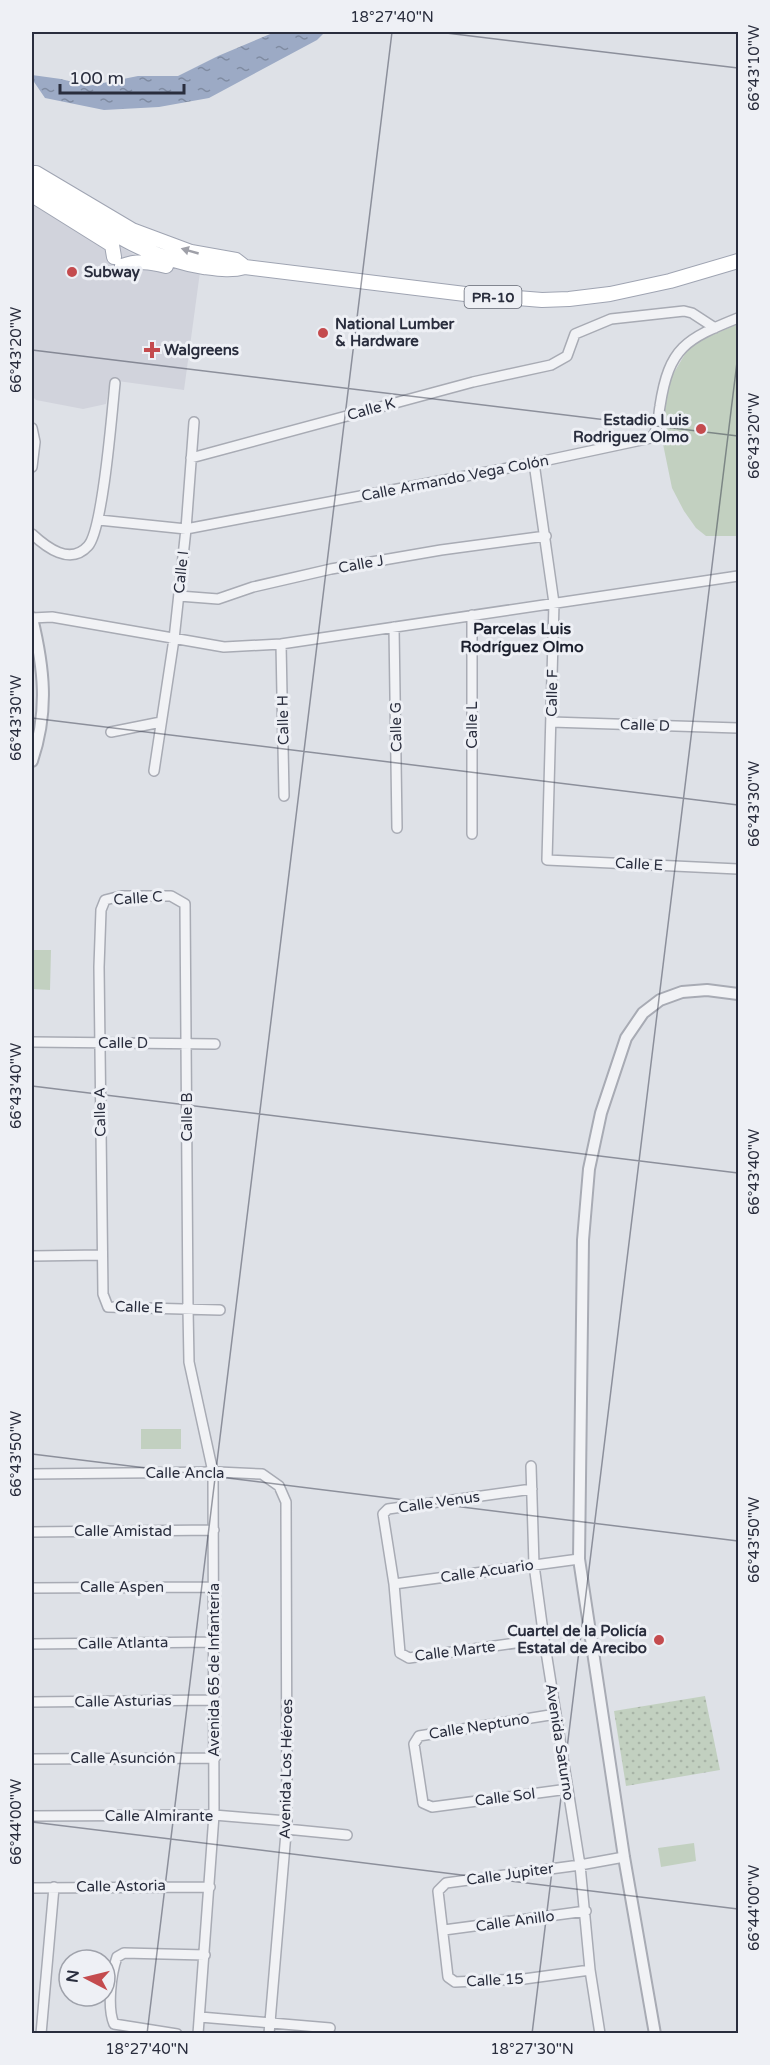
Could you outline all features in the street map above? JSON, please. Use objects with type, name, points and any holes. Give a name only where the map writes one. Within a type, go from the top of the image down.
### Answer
[{"type":"main road","name":"PR-10","points":[[32,173],[36,173],[132,230],[191,252],[236,260],[245,267]]},
{"type":"main road","name":"PR-10","points":[[32,182],[125,242],[164,258],[188,264],[234,270],[245,267],[476,295],[542,300],[610,294],[670,281],[738,261]]},
{"type":"main road","points":[[32,195],[112,245],[118,261],[176,267],[188,264]]},
{"type":"street","name":"Calle K","points":[[191,458],[473,381],[551,365],[567,356],[575,334],[611,319],[684,311],[692,313],[715,328]]},
{"type":"street","name":"Calle Armando Vega Colón","points":[[99,520],[186,529],[534,463],[651,438],[657,428],[664,379],[681,348],[688,341],[738,318]]},
{"type":"street","points":[[32,534],[59,554],[79,552],[88,546],[99,520],[115,383]]},
{"type":"street","name":"Calle I","points":[[154,771],[174,639],[186,529],[194,422]]},
{"type":"street","points":[[32,428],[34,442],[32,467]]},
{"type":"street","name":"Calle F","points":[[534,463],[554,603],[547,852]]},
{"type":"street","name":"Calle J","points":[[178,596],[218,599],[253,587],[331,569],[452,548],[546,536]]},
{"type":"street","points":[[32,761],[38,743],[43,694],[41,657],[32,618],[52,617],[224,647],[281,644],[738,576]]},
{"type":"street","name":"Calle L","points":[[472,615],[472,834]]},
{"type":"street","name":"Calle G","points":[[394,627],[397,828]]},
{"type":"street","name":"Calle H","points":[[281,644],[285,796]]},
{"type":"street","points":[[111,732],[161,722]]},
{"type":"street","name":"Calle D","points":[[551,722],[738,728]]},
{"type":"street","name":"Calle E","points":[[547,852],[547,860],[738,869]]},
{"type":"street","name":"Calle C","points":[[105,900],[121,896],[171,896],[185,904],[185,924]]},
{"type":"street","name":"Calle A","points":[[102,1255],[100,921],[105,900]]},
{"type":"street","name":"Calle B","points":[[185,924],[188,1309]]},
{"type":"street","points":[[655,2034],[624,1857],[579,1559],[583,1240],[589,1169],[601,1113],[626,1038],[643,1013],[660,1000],[682,992],[707,990],[738,994]]},
{"type":"street","name":"Calle D","points":[[32,1042],[215,1044]]},
{"type":"street","points":[[32,1256],[102,1255]]},
{"type":"street","name":"Calle E","points":[[102,1255],[103,1294],[108,1307],[188,1309]]},
{"type":"street","points":[[188,1309],[220,1310]]},
{"type":"street","name":"Avenida 65 de Infantería","points":[[188,1309],[189,1362],[213,1472],[214,1530],[214,1815],[198,2034]]},
{"type":"street","name":"Avenida Saturno","points":[[531,1466],[534,1565],[580,1865],[590,1970],[600,2034]]},
{"type":"street","name":"Calle Ancla","points":[[32,1474],[213,1472],[262,1474],[279,1486],[286,1502],[286,1540]]},
{"type":"street","name":"Calle Venus","points":[[394,1584],[383,1514],[388,1509],[532,1488]]},
{"type":"street","name":"Calle Amistad","points":[[32,1532],[214,1530]]},
{"type":"street","name":"Avenida Los Héroes","points":[[269,2034],[287,1825],[286,1540]]},
{"type":"street","name":"Calle Acuario","points":[[394,1584],[579,1559]]},
{"type":"street","name":"Calle Marte","points":[[394,1584],[400,1653],[409,1658],[544,1639]]},
{"type":"street","name":"Calle Aspen","points":[[32,1588],[213,1587]]},
{"type":"street","name":"Calle Atlanta","points":[[32,1644],[214,1642]]},
{"type":"street","name":"Calle Asturias","points":[[32,1702],[214,1700]]},
{"type":"street","name":"Calle Neptuno","points":[[442,1805],[432,1807],[423,1803],[414,1744],[419,1736],[556,1714]]},
{"type":"street","name":"Calle Asunción","points":[[32,1759],[215,1758]]},
{"type":"street","name":"Calle Sol","points":[[442,1805],[568,1789]]},
{"type":"street","name":"Calle Almirante","points":[[32,1816],[214,1815],[347,1835]]},
{"type":"street","name":"Calle Jupiter","points":[[444,1930],[438,1891],[446,1883],[624,1857]]},
{"type":"street","points":[[41,2034],[54,1887]]},
{"type":"street","name":"Calle Astoria","points":[[32,1888],[210,1887]]},
{"type":"street","name":"Calle Anillo","points":[[444,1930],[586,1911]]},
{"type":"street","name":"Calle 15","points":[[444,1930],[448,1977],[455,1982],[524,1978],[590,1970]]},
{"type":"street","points":[[177,2034],[114,2024],[110,2015],[117,1957],[124,1953],[205,1955]]},
{"type":"street","points":[[200,2017],[330,2028]]},
{"type":"shaded area","points":[[32,197],[135,255],[166,266],[200,272],[184,390],[110,380],[106,404],[83,409],[36,400],[32,396]]},
{"type":"green space","name":"Estadio Luis Rodriguez Olmo","points":[[738,324],[738,536],[706,536],[696,528],[672,488],[663,444],[666,386],[691,344]]},
{"type":"green space","points":[[32,950],[51,950],[50,990],[32,989]]},
{"type":"green space","points":[[141,1429],[181,1429],[181,1449],[141,1449]]},
{"type":"green space","points":[[705,1696],[720,1770],[626,1786],[614,1711]]},
{"type":"green space","points":[[694,1843],[696,1861],[661,1867],[658,1848]]},
{"type":"water","points":[[275,32],[325,32],[317,40],[209,98],[159,107],[104,110],[45,98],[32,79],[32,75],[88,86],[138,76],[178,76]]},
{"type":"place","name":"Subway","points":[[72,272]]},
{"type":"place","name":"National Lumber & Hardware","points":[[323,333]]},
{"type":"place","name":"Walgreens","points":[[152,350]]},
{"type":"place","name":"Estadio Luis Rodriguez Olmo","points":[[701,429]]},
{"type":"place","name":"Cuartel de la Policía Estatal de Arecibo","points":[[659,1640]]},
{"type":"district","name":"Parcelas Luis Rodríguez Olmo","points":[[522,637]]}]
